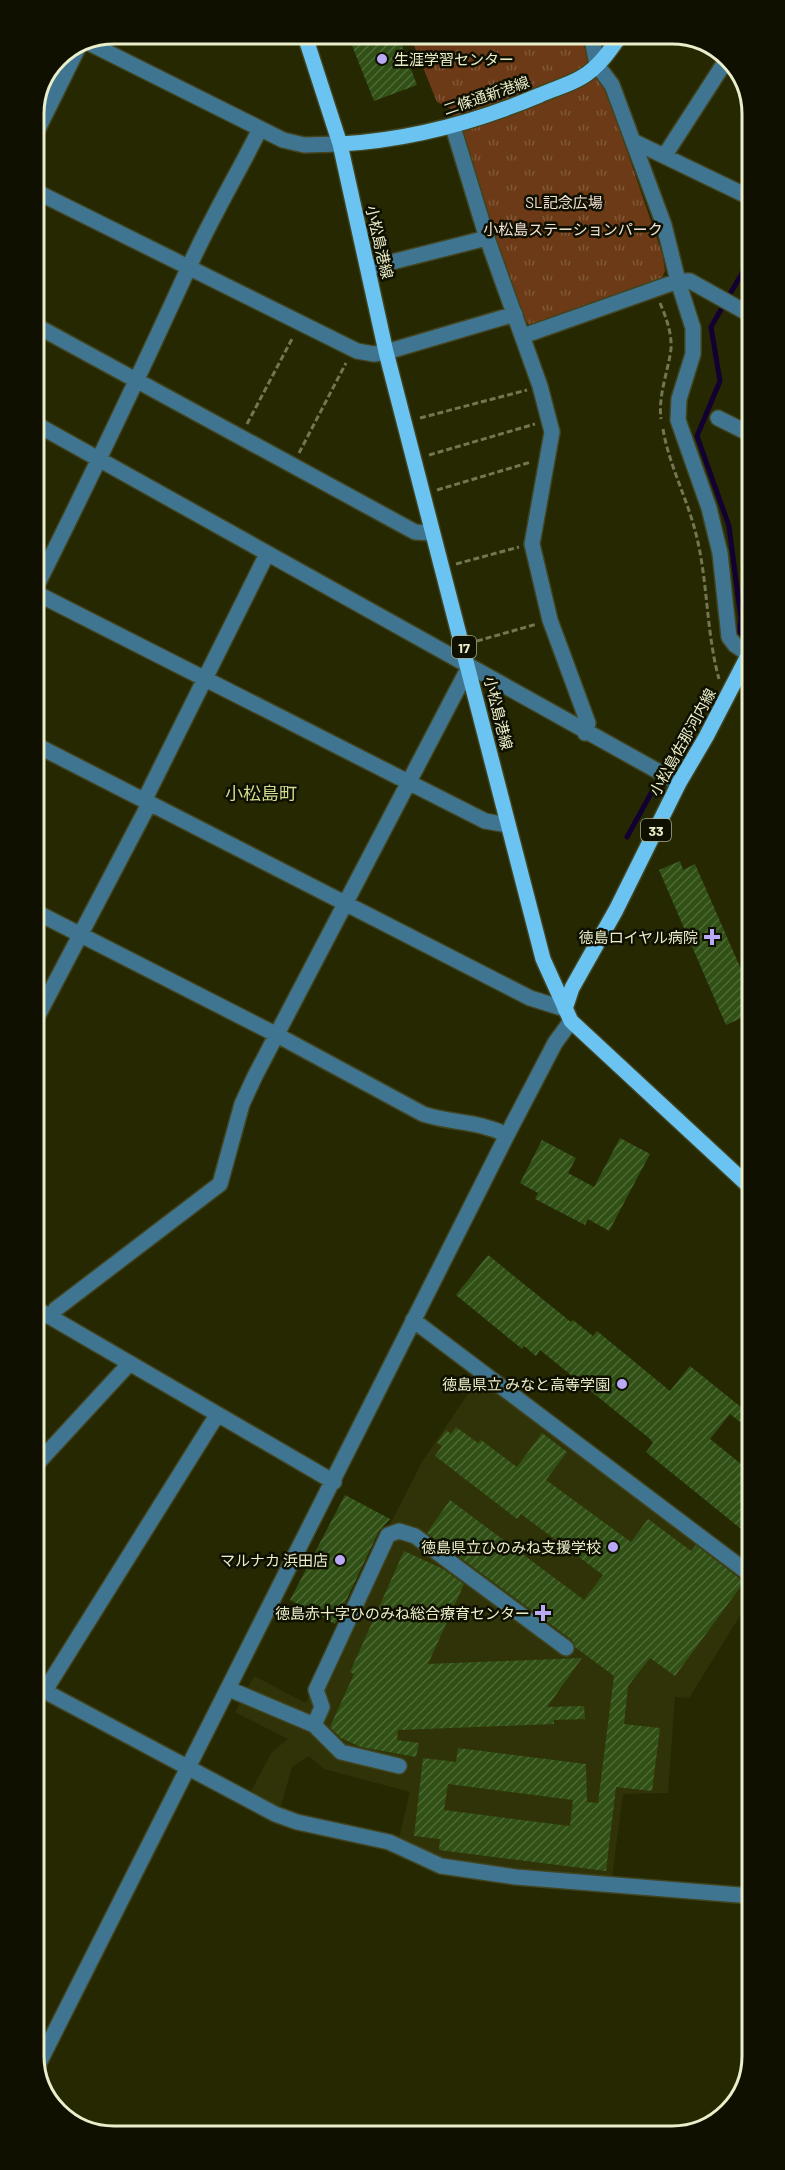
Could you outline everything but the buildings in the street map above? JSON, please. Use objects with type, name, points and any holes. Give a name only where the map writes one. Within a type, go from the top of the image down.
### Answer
[{"type":"main road","name":"小松島港線","points":[[308,44],[340,144],[386,352],[543,959],[568,1015],[742,1179]]},
{"type":"main road","name":"二條通新港線","points":[[340,144],[377,142],[453,127],[582,77],[597,65],[613,44]]},
{"type":"main road","name":"小松島佐那河内線","points":[[568,1015],[572,988],[616,910],[668,777],[732,687],[742,669]]},
{"type":"street","points":[[593,44],[597,65],[612,86],[635,142],[664,225],[693,328],[693,354],[681,388],[678,420],[708,508],[720,553],[729,637],[742,649]]},
{"type":"street","points":[[95,47],[283,140],[304,145],[340,144]]},
{"type":"street","points":[[44,117],[74,56]]},
{"type":"street","points":[[665,154],[723,66]]},
{"type":"street","points":[[453,127],[487,238],[540,386],[552,432],[532,544],[550,620],[588,723],[585,733]]},
{"type":"street","points":[[44,572],[101,459],[189,267],[260,129]]},
{"type":"street","points":[[635,142],[665,154],[742,193]]},
{"type":"street","points":[[44,195],[351,349],[374,354],[386,352],[515,314]]},
{"type":"street","points":[[368,268],[487,238]]},
{"type":"street","points":[[522,336],[678,281],[690,281],[742,310]]},
{"type":"street","points":[[44,330],[239,439],[293,465],[415,532],[432,533]]},
{"type":"street","points":[[718,418],[742,430]]},
{"type":"street","points":[[44,428],[585,733],[668,777]]},
{"type":"street","points":[[44,1006],[82,936],[267,554]]},
{"type":"street","points":[[44,596],[485,821],[508,825]]},
{"type":"street","points":[[43,1312],[56,1309],[220,1184],[242,1104],[407,781],[469,667]]},
{"type":"street","points":[[43,2041],[229,1689],[568,1015],[530,998],[44,749]]},
{"type":"street","points":[[44,917],[277,1035],[423,1114],[438,1119],[464,1120],[488,1126],[507,1136]]},
{"type":"street","points":[[43,1315],[334,1482]]},
{"type":"street","points":[[413,1320],[742,1568]]},
{"type":"street","points":[[43,1457],[129,1364]]},
{"type":"street","points":[[43,1684],[217,1414]]},
{"type":"street","points":[[314,1725],[322,1707],[316,1690],[388,1535],[399,1531],[415,1536],[566,1647]]},
{"type":"street","points":[[229,1689],[314,1725],[341,1752],[399,1766]]},
{"type":"street","points":[[43,1691],[275,1814],[297,1822],[389,1842],[441,1866],[516,1877],[742,1895]]},
{"type":"path","points":[[660,301],[667,319],[671,347],[662,390],[660,416],[666,445],[696,534],[712,656],[719,680],[732,687]]},
{"type":"path","points":[[239,439],[301,323]]},
{"type":"path","points":[[293,465],[349,359],[351,349]]},
{"type":"path","points":[[404,422],[540,386]]},
{"type":"path","points":[[413,459],[549,421]]},
{"type":"path","points":[[422,494],[537,460],[548,462]]},
{"type":"path","points":[[441,567],[532,544]]},
{"type":"path","points":[[463,645],[550,620]]},
{"type":"shaded area","name":"徳島赤十字ひのみね総合療育センター","points":[[480,1376],[742,1574],[742,1613],[689,1698],[675,1697],[668,1793],[623,1794],[612,1877],[442,1861],[399,1838],[410,1792],[324,1769],[309,1756],[292,1767],[280,1809],[251,1791],[272,1752],[288,1739],[235,1712],[254,1676],[306,1703],[337,1628],[422,1462]]},
{"type":"green space","name":"SL記念広場","points":[[413,44],[584,44],[589,64],[606,90],[663,256],[665,271],[661,280],[530,325],[522,319],[451,109],[437,102]]},
{"type":"waterway","points":[[739,634],[741,619],[729,526],[697,436],[720,381],[711,327],[742,273]]},
{"type":"waterway","points":[[627,837],[708,690]]},
{"type":"place","name":"生涯学習センター","points":[[382,59]]},
{"type":"place","name":"徳島ロイヤル病院","points":[[712,937]]},
{"type":"place","name":"徳島県立 みなと高等学園","points":[[622,1384]]},
{"type":"place","name":"徳島県立ひのみね支援学校","points":[[613,1547]]},
{"type":"place","name":"マルナカ 浜田店","points":[[340,1560]]},
{"type":"place","name":"徳島赤十字ひのみね総合療育センター","points":[[543,1613]]},
{"type":"district","name":"小松島町","points":[[261,793]]},
{"type":"park label","name":"小松島ステーションパーク","points":[[573,229]]}]
